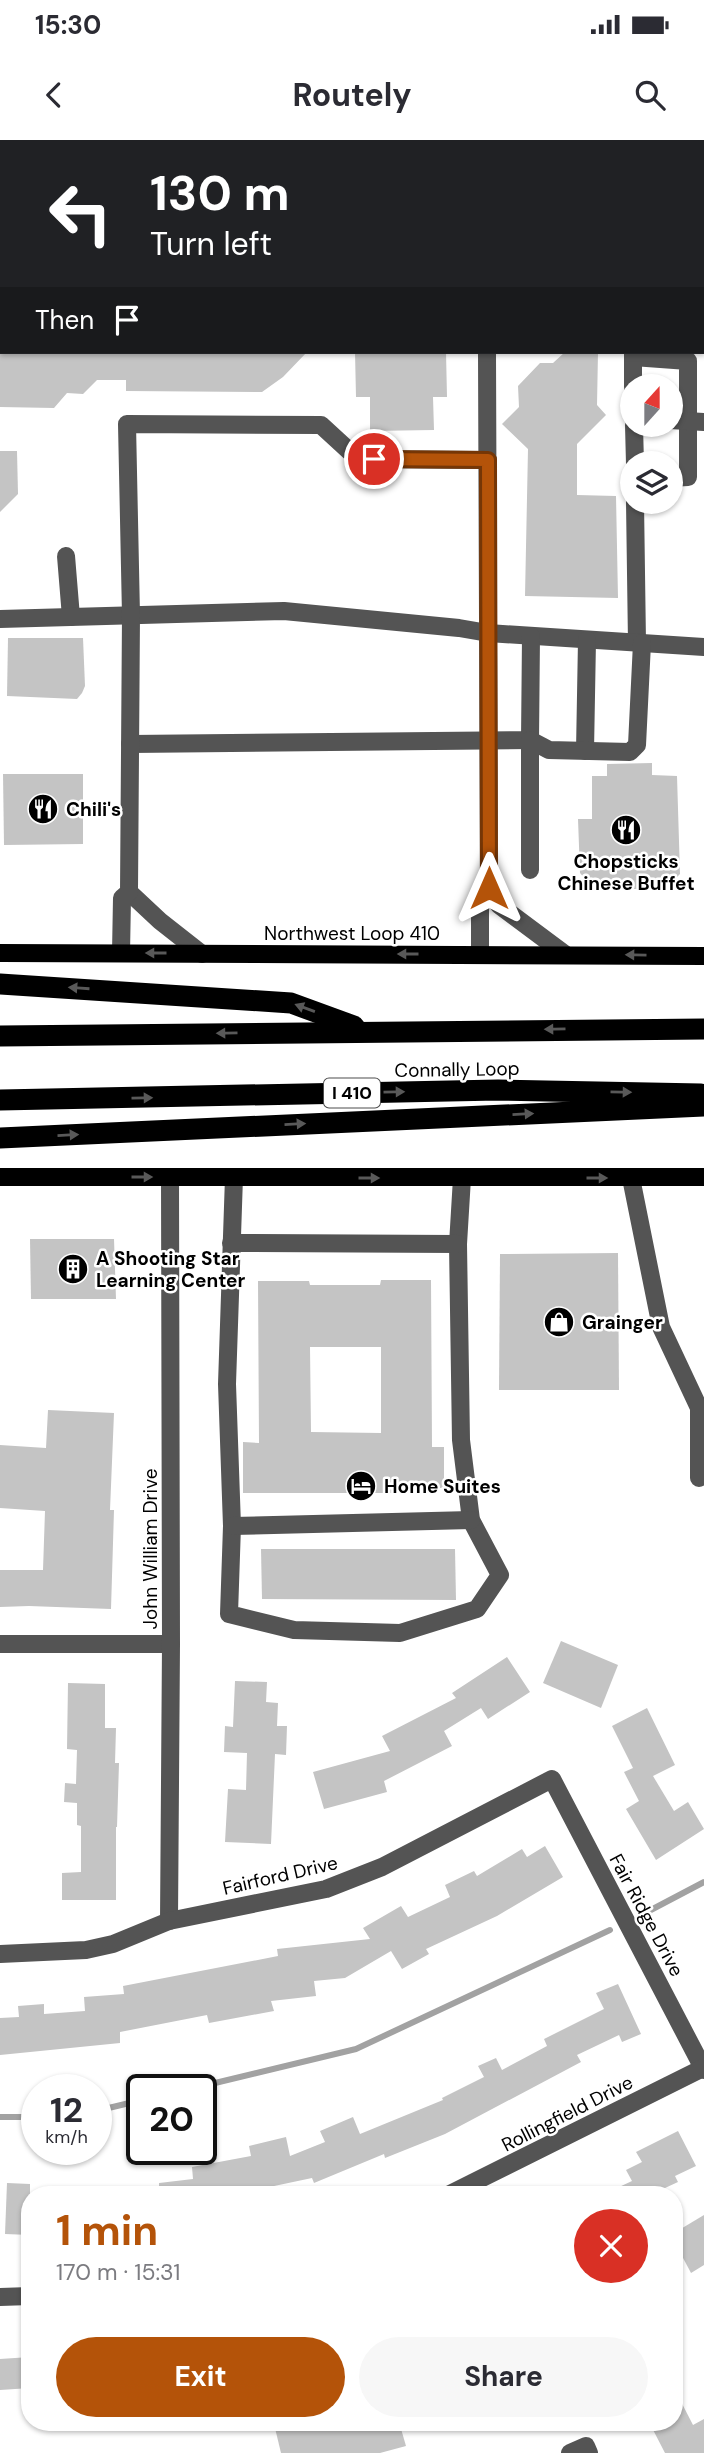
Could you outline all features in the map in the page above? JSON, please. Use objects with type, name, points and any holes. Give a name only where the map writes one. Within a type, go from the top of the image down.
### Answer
[{"type":"highway","points":[[0,984],[291,1003],[369,1031]]},
{"type":"highway","name":"Connally Loop","points":[[0,1036],[704,1029]]},
{"type":"highway","name":"Connally Loop","points":[[0,1100],[498,1090],[704,1094]]},
{"type":"highway","points":[[0,1138],[704,1106]]},
{"type":"main road","name":"Northwest Loop 410","points":[[0,953],[704,956]]},
{"type":"main road","points":[[0,1177],[704,1177]]},
{"type":"street","points":[[487,354],[489,888],[499,905],[566,955]]},
{"type":"street","points":[[633,374],[633,354],[688,361],[688,477],[683,477]]},
{"type":"street","points":[[202,954],[129,892],[131,615],[127,424],[321,425],[358,459],[488,460]]},
{"type":"street","points":[[130,744],[530,740],[549,750],[630,752],[637,744],[640,643],[635,514]]},
{"type":"street","points":[[65,556],[71,617]]},
{"type":"street","points":[[0,619],[284,611],[459,628],[488,634],[704,647]]},
{"type":"street","points":[[530,870],[531,636]]},
{"type":"street","points":[[585,751],[587,640]]},
{"type":"street","points":[[480,954],[481,899],[489,888]]},
{"type":"street","points":[[121,953],[122,898],[129,892]]},
{"type":"street","name":"John William Drive","points":[[169,1921],[170,1177]]},
{"type":"street","points":[[234,1177],[227,1384],[232,1526],[229,1614],[294,1630],[400,1633],[477,1609],[500,1575],[471,1520],[461,1440],[458,1244],[462,1178]]},
{"type":"street","points":[[631,1178],[661,1327],[699,1408],[699,1478]]},
{"type":"street","points":[[232,1243],[458,1244]]},
{"type":"street","points":[[232,1526],[471,1520]]},
{"type":"street","points":[[0,1644],[171,1644]]},
{"type":"street","name":"Fairford Drive","points":[[0,1954],[86,1950],[113,1944],[169,1921],[326,1889],[355,1880],[552,1779]]},
{"type":"street","name":"Fair Ridge Drive","points":[[552,1779],[704,2069]]},
{"type":"street","name":"Rollingfield Drive","points":[[466,2186],[704,2069]]},
{"type":"street","points":[[0,2297],[21,2296]]},
{"type":"building","points":[[0,354],[305,354],[283,377],[262,392],[126,391],[126,380],[97,380],[83,394],[67,393],[54,408],[0,407]]},
{"type":"building","points":[[355,354],[446,354],[447,397],[433,397],[434,430],[370,431],[370,397],[356,397]]},
{"type":"building","points":[[563,354],[598,354],[597,405],[606,415],[577,444],[577,495],[616,496],[618,598],[525,596],[528,449],[502,424],[519,407],[518,386],[540,363],[553,363]]},
{"type":"building","points":[[0,451],[17,451],[18,494],[0,512]]},
{"type":"building","points":[[8,638],[83,638],[85,686],[82,693],[77,699],[7,696]]},
{"type":"building","name":"Chopsticks Chinese Buffet","points":[[652,763],[652,775],[677,776],[680,874],[665,889],[594,889],[580,873],[578,819],[592,819],[592,776],[607,776],[607,764]]},
{"type":"building","name":"Chili's","points":[[3,774],[83,774],[83,844],[4,845]]},
{"type":"building","name":"A Shooting Star Learning Center","points":[[30,1239],[114,1239],[116,1299],[31,1299]]},
{"type":"building","name":"Grainger","points":[[618,1253],[619,1390],[499,1390],[500,1254]]},
{"type":"building","points":[[381,1280],[431,1280],[432,1447],[444,1447],[444,1488],[427,1488],[427,1493],[243,1493],[243,1442],[259,1443],[258,1281],[309,1281],[310,1285],[380,1285]],"holes":[[[310,1347],[381,1347],[381,1433],[311,1432]]]},
{"type":"building","points":[[48,1410],[114,1413],[110,1510],[114,1510],[111,1609],[0,1607],[0,1570],[43,1570],[45,1511],[0,1508],[0,1445],[46,1448]]},
{"type":"building","points":[[261,1549],[455,1549],[456,1600],[262,1599]]},
{"type":"building","points":[[561,1641],[618,1665],[601,1708],[543,1683]]},
{"type":"building","points":[[507,1657],[530,1692],[488,1719],[481,1708],[444,1731],[452,1746],[384,1781],[387,1792],[324,1809],[313,1772],[390,1751],[382,1736],[456,1698],[452,1693]]},
{"type":"building","points":[[235,1681],[267,1682],[266,1702],[278,1703],[277,1726],[287,1726],[286,1755],[275,1754],[271,1844],[225,1842],[228,1789],[246,1790],[247,1753],[224,1752],[225,1726],[233,1727]]},
{"type":"building","points":[[68,1683],[105,1684],[105,1728],[116,1728],[115,1763],[119,1763],[116,1900],[62,1900],[62,1873],[81,1872],[81,1826],[77,1825],[77,1803],[64,1802],[65,1783],[76,1784],[77,1750],[67,1749]]},
{"type":"building","points":[[647,1708],[675,1765],[653,1776],[674,1811],[688,1802],[704,1829],[656,1860],[626,1809],[639,1801],[624,1772],[633,1768],[612,1726]]},
{"type":"building","points":[[545,1846],[563,1877],[497,1916],[426,1949],[429,1954],[402,1969],[391,1951],[345,1978],[314,1981],[316,1996],[271,2001],[274,2011],[209,2023],[207,2015],[120,2032],[120,2043],[0,2055],[0,2018],[19,2017],[18,2006],[44,2004],[44,2014],[85,2011],[84,1997],[124,1994],[123,1986],[278,1956],[277,1949],[370,1939],[363,1928],[401,1906],[408,1917],[450,1897],[445,1885],[474,1871],[477,1876],[522,1849],[527,1857]]},
{"type":"building","points":[[618,1984],[641,2034],[622,2042],[619,2035],[577,2055],[581,2062],[445,2134],[385,2158],[384,2154],[314,2183],[312,2178],[274,2186],[159,2186],[159,2183],[193,2179],[192,2167],[217,2165],[217,2162],[251,2156],[249,2146],[286,2137],[290,2156],[325,2142],[320,2131],[353,2117],[360,2134],[443,2100],[442,2098],[484,2077],[478,2066],[496,2058],[502,2070],[547,2046],[544,2039],[604,2009],[596,1993]]},
{"type":"building","points":[[678,2131],[696,2166],[675,2176],[678,2182],[669,2186],[621,2186],[632,2181],[626,2170],[642,2162],[636,2152]]},
{"type":"building","points":[[7,2183],[30,2184],[21,2186],[21,2235],[5,2234]]},
{"type":"building","points":[[704,2215],[704,2265],[691,2273],[683,2258],[683,2228]]},
{"type":"building","points":[[21,2358],[21,2389],[0,2390],[0,2359]]},
{"type":"building","points":[[683,2406],[693,2425],[704,2419],[704,2453],[665,2453],[654,2431],[683,2431]]},
{"type":"building","points":[[276,2431],[402,2431],[406,2446],[380,2453],[281,2453]]},
{"type":"waterway","points":[[647,1912],[704,1882]]},
{"type":"waterway","points":[[217,2083],[356,2049],[610,1930]]},
{"type":"waterway","points":[[112,2107],[126,2104]]},
{"type":"waterway","points":[[0,2117],[21,2117]]},
{"type":"place","name":"Chili's","points":[[43,809]]},
{"type":"place","name":"Chopsticks Chinese Buffet","points":[[626,830]]},
{"type":"place","name":"A Shooting Star Learning Center","points":[[73,1269]]},
{"type":"place","name":"Grainger","points":[[559,1322]]},
{"type":"place","name":"Home Suites","points":[[361,1486]]},
{"type":"route","points":[[374,459],[488,460],[489,888]]}]
